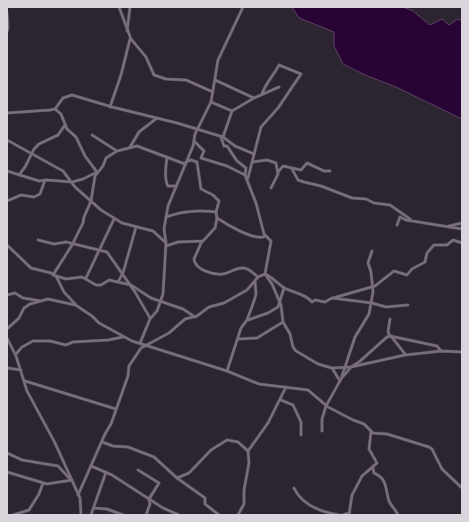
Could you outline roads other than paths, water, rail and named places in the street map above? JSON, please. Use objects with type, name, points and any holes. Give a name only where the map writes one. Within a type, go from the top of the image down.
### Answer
[{"type":"street","points":[[119,7],[131,39],[147,59],[154,75],[166,79],[186,80],[213,92]]},
{"type":"street","points":[[127,31],[130,7]]},
{"type":"street","points":[[140,343],[150,318],[157,311],[163,294],[166,245],[164,229],[168,206],[195,142],[195,134],[211,102],[218,60],[243,7]]},
{"type":"street","points":[[7,13],[7,32]]},
{"type":"street","points":[[110,107],[121,75],[130,39]]},
{"type":"street","points":[[247,178],[261,127],[278,108],[301,74],[279,64],[276,71],[266,83],[262,94]]},
{"type":"street","points":[[215,80],[254,98]]},
{"type":"street","points":[[245,175],[246,168],[237,161],[227,146],[224,146],[222,137],[232,111],[254,98],[279,87]]},
{"type":"street","points":[[56,109],[63,98],[72,95],[110,107],[157,118],[222,137],[235,146],[254,154]]},
{"type":"street","points":[[211,102],[232,111]]},
{"type":"street","points":[[7,113],[56,109],[61,114],[67,128],[76,137],[82,151],[97,172],[91,201],[84,217],[83,224],[73,243],[53,274]]},
{"type":"street","points":[[129,147],[139,132],[157,118]]},
{"type":"street","points":[[19,175],[25,167],[30,153],[39,144],[58,135],[65,124]]},
{"type":"street","points":[[92,135],[117,151]]},
{"type":"street","points":[[7,140],[64,171],[72,182],[101,210],[114,218],[136,227],[153,231],[166,245]]},
{"type":"street","points":[[195,142],[204,151],[201,158],[227,166],[245,175],[266,236],[271,241],[265,274],[272,284],[280,303],[278,308],[247,320]]},
{"type":"street","points":[[7,171],[39,181],[72,182],[83,179],[97,172],[103,166],[106,158],[117,151],[129,147],[139,146],[185,164]]},
{"type":"street","points":[[167,157],[165,165],[167,170],[165,182],[168,186],[176,186]]},
{"type":"street","points":[[185,164],[188,160],[197,162],[201,189],[214,195],[219,201],[216,212],[217,218],[215,228],[202,241],[194,259],[195,264],[199,268],[206,271],[222,274],[237,268],[246,268],[258,277]]},
{"type":"street","points":[[252,162],[267,160],[272,161],[276,164],[275,169],[278,172]]},
{"type":"street","points":[[271,188],[276,181],[278,172],[282,166],[300,170],[307,162],[324,170],[330,171]]},
{"type":"street","points":[[292,169],[298,180],[321,186],[352,198],[366,199],[374,203],[390,205],[410,219]]},
{"type":"street","points":[[7,201],[22,195],[34,196],[40,194],[45,180]]},
{"type":"street","points":[[166,217],[184,212],[216,212]]},
{"type":"street","points":[[397,225],[400,217],[406,220],[410,219],[462,229]]},
{"type":"street","points":[[86,278],[114,218]]},
{"type":"street","points":[[217,218],[246,233],[260,238],[266,236]]},
{"type":"street","points":[[448,226],[462,223]]},
{"type":"street","points":[[118,282],[123,273],[136,227]]},
{"type":"street","points":[[38,240],[54,244],[66,242],[73,243],[108,252],[131,285],[150,318]]},
{"type":"street","points":[[265,274],[284,288],[309,298],[312,302],[315,300],[325,302],[332,298],[373,286],[394,271],[407,276],[412,269],[425,262],[427,253],[432,246],[447,245],[453,240],[462,243]]},
{"type":"street","points":[[166,245],[179,242],[202,241]]},
{"type":"street","points":[[7,245],[31,268],[66,279],[86,278],[96,285],[101,285],[109,280],[131,285],[141,293],[183,309],[195,317]]},
{"type":"street","points":[[322,431],[322,419],[326,406],[340,380],[355,337],[369,314],[373,286],[368,263],[372,251]]},
{"type":"street","points":[[53,274],[77,306],[123,337],[145,346],[227,371],[259,384],[311,391],[326,406],[352,420],[364,424],[371,432],[377,434],[389,434],[429,447],[432,449],[442,469],[462,488]]},
{"type":"street","points":[[78,495],[111,424],[128,376],[129,366],[140,350],[169,333],[185,319],[195,317],[209,307],[224,303],[247,290],[258,277],[265,274]]},
{"type":"street","points":[[227,371],[234,346],[239,339],[241,328],[247,320],[256,294],[255,282]]},
{"type":"street","points":[[284,288],[280,296],[283,322],[296,351],[318,364],[332,368],[352,367],[405,355],[441,351],[462,352]]},
{"type":"street","points":[[7,295],[15,293],[23,298],[41,301]]},
{"type":"street","points":[[332,298],[371,303],[386,307],[408,305]]},
{"type":"street","points":[[7,329],[18,318],[27,305],[48,299],[77,306]]},
{"type":"street","points":[[390,319],[388,332],[405,355]]},
{"type":"street","points":[[239,339],[257,338],[283,322]]},
{"type":"street","points":[[340,380],[352,367],[387,337],[391,336],[437,346],[441,351]]},
{"type":"street","points":[[16,354],[22,347],[35,341],[50,341],[66,345],[76,341],[108,340],[123,337]]},
{"type":"street","points":[[7,338],[16,354],[27,391],[55,443],[81,501],[80,515]]},
{"type":"street","points":[[7,368],[21,370]]},
{"type":"street","points":[[332,368],[340,380]]},
{"type":"street","points":[[25,381],[116,409]]},
{"type":"street","points":[[238,515],[244,504],[244,490],[249,464],[248,451],[268,423],[286,388]]},
{"type":"street","points":[[281,400],[293,405],[301,422],[301,435]]},
{"type":"street","points":[[343,515],[349,514],[354,490],[362,476],[377,463],[369,449],[371,432]]},
{"type":"street","points":[[177,478],[189,473],[211,450],[227,440],[238,442],[248,451]]},
{"type":"street","points":[[102,442],[113,446],[128,447],[154,457],[177,478],[205,498],[204,504],[219,515]]},
{"type":"street","points":[[7,453],[22,460],[58,466],[71,480]]},
{"type":"street","points":[[91,466],[106,472],[149,499],[179,515]]},
{"type":"street","points":[[373,468],[374,473],[382,478],[387,486],[390,503],[398,515]]},
{"type":"street","points":[[138,470],[159,483],[149,499],[150,504],[146,515]]},
{"type":"street","points":[[7,472],[43,483],[56,483],[71,480]]},
{"type":"street","points":[[91,515],[106,472]]},
{"type":"street","points":[[13,515],[29,510],[39,494],[43,483]]},
{"type":"street","points":[[294,488],[298,495],[311,506],[339,515]]},
{"type":"street","points":[[94,508],[107,509],[123,515]]}]
